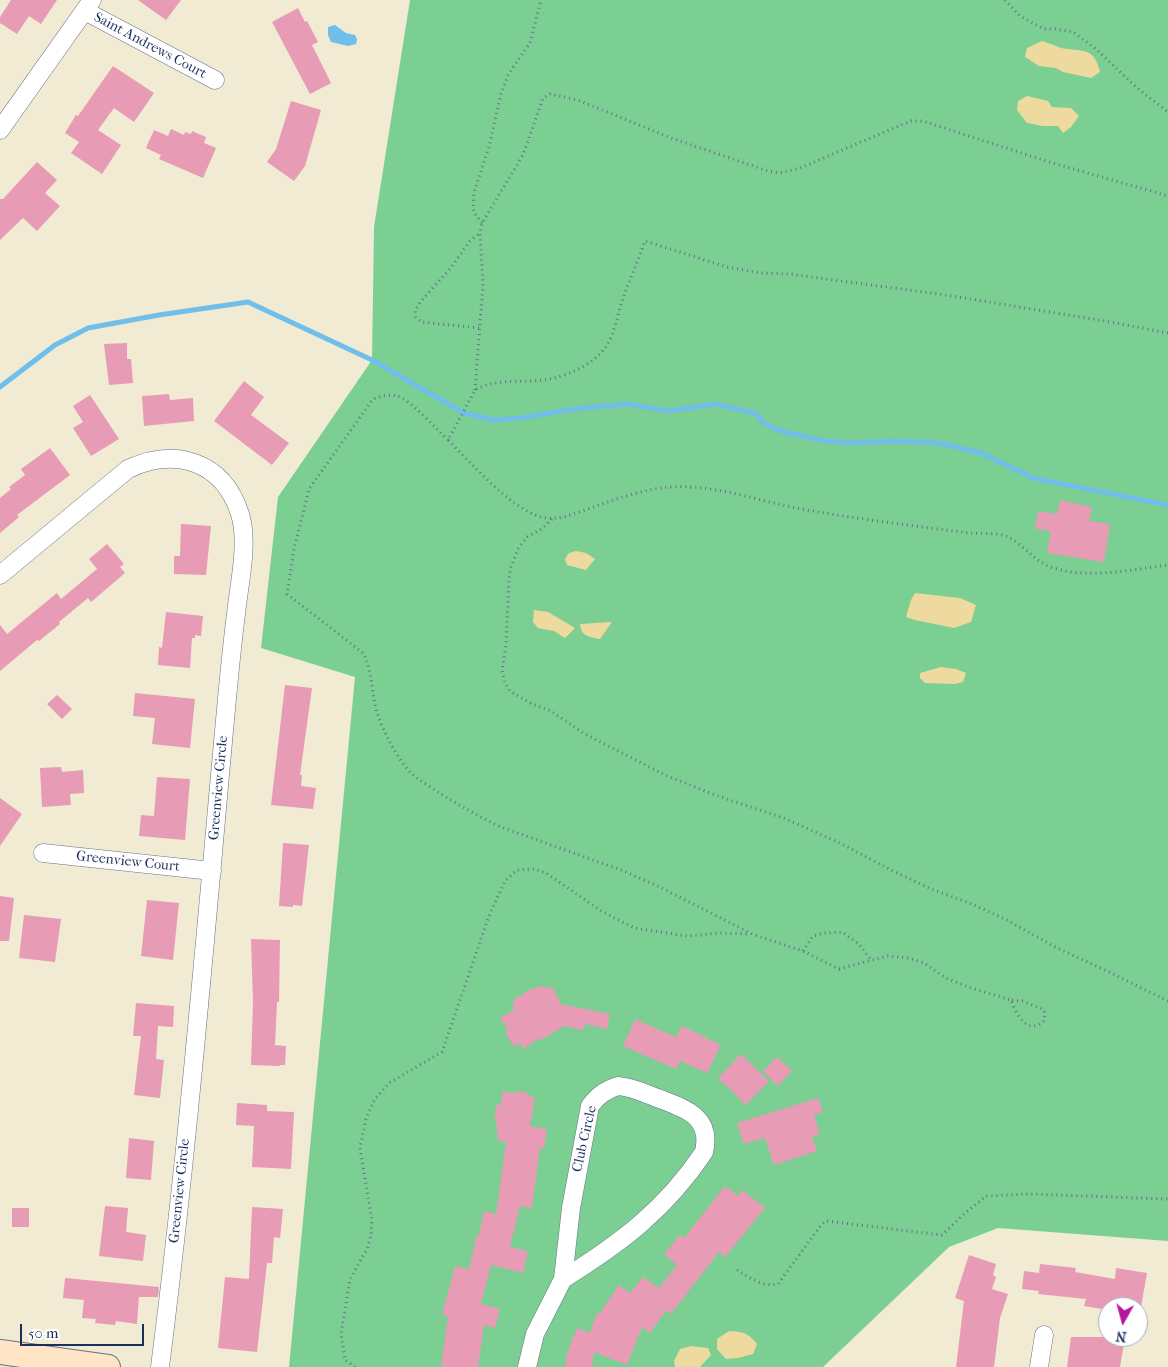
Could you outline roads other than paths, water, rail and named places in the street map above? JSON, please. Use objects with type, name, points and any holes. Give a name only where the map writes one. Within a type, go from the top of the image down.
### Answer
[{"type":"street","name":"Saint Andrews Court","points":[[88,6],[215,80]]},
{"type":"street","points":[[0,130],[88,6]]},
{"type":"street","name":"Greenview Circle","points":[[0,575],[128,469],[144,461],[175,458],[194,462],[211,471],[224,484],[234,499],[240,516],[244,538],[172,1270],[160,1367]]},
{"type":"street","name":"Greenview Court","points":[[43,853],[212,872]]},
{"type":"street","name":"Club Circle","points":[[527,1367],[535,1334],[563,1279],[571,1208],[590,1106],[596,1097],[608,1089],[618,1086],[629,1087],[694,1114],[705,1132],[706,1142],[704,1152],[695,1166],[665,1202],[648,1218],[596,1258],[563,1279]]},
{"type":"street","points":[[1039,1367],[1044,1335]]},
{"type":"street","points":[[0,1352],[108,1367]]},
{"type":"water","points":[[335,25],[346,33],[355,35],[357,39],[356,44],[348,46],[331,42],[328,35],[328,27]]},
{"type":"waterway","points":[[0,387],[55,345],[88,328],[248,302],[372,360],[464,413],[493,420],[628,404],[668,411],[715,404],[755,413],[764,423],[780,431],[825,441],[851,443],[895,441],[939,443],[981,453],[1033,478],[1168,505]]}]
